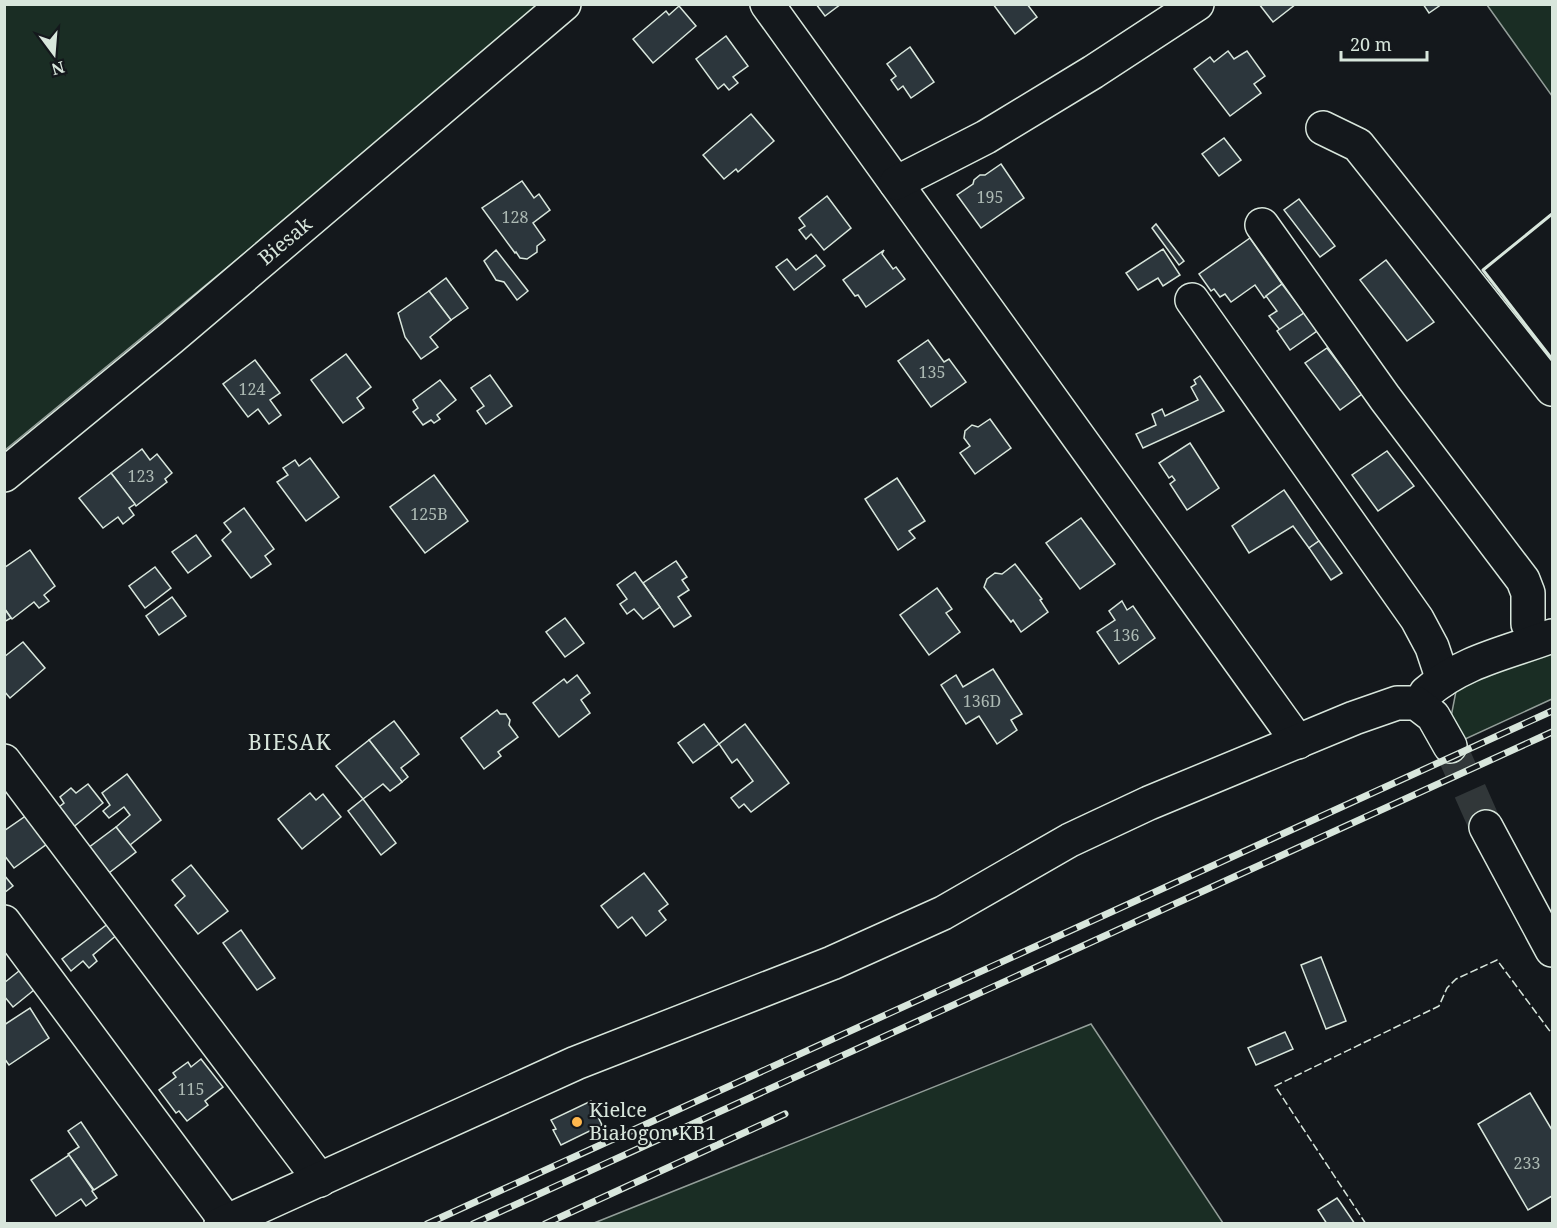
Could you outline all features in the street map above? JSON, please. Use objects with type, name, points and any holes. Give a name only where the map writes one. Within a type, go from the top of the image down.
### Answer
[{"type":"street","name":"Biesak","points":[[4,475],[171,338],[564,4]]},
{"type":"street","points":[[767,4],[1298,742]]},
{"type":"street","points":[[896,183],[986,137],[1093,72],[1197,4]]},
{"type":"street","points":[[1323,128],[1358,145],[1552,389]]},
{"type":"street","points":[[1262,225],[1385,398],[1523,580],[1528,593],[1529,607],[1544,622],[1495,654],[1443,680],[1416,702]]},
{"type":"street","points":[[1192,300],[1417,619],[1432,647],[1443,680]]},
{"type":"street","points":[[4,922],[224,1222],[576,1064],[842,959],[943,913],[1070,840],[1149,803],[1354,718],[1386,706],[1407,701],[1416,702],[1433,716],[1450,746]]},
{"type":"street","points":[[4,761],[320,1180]]},
{"type":"street","points":[[1486,827],[1552,950]]},
{"type":"green space","points":[[5,5],[541,5],[5,450]]},
{"type":"green space","points":[[1487,5],[1552,5],[1552,96]]},
{"type":"green space","points":[[1552,643],[1552,699],[1450,746],[1451,717],[1457,686]]},
{"type":"green space","points":[[1091,1024],[1223,1223],[594,1223]]},
{"type":"building","points":[[816,4],[841,4],[825,16]]},
{"type":"building","points":[[993,4],[1027,4],[1037,17],[1015,34]]},
{"type":"building","points":[[1259,4],[1296,4],[1273,22]]},
{"type":"building","points":[[1423,4],[1442,4],[1429,13]]},
{"type":"building","points":[[679,6],[696,26],[653,63],[633,39],[666,11],[669,15]]},
{"type":"building","points":[[726,36],[748,66],[733,77],[738,83],[729,90],[724,84],[718,89],[696,59]]},
{"type":"building","points":[[910,47],[934,82],[911,98],[903,86],[898,90],[891,80],[896,76],[887,64]]},
{"type":"building","points":[[1228,51],[1234,59],[1247,51],[1265,76],[1254,84],[1261,93],[1230,116],[1194,69],[1210,57],[1214,62]]},
{"type":"building","points":[[751,114],[774,141],[738,172],[736,169],[724,179],[703,155]]},
{"type":"building","points":[[1224,138],[1241,160],[1219,176],[1202,154]]},
{"type":"building","points":[[1001,164],[1024,198],[981,228],[957,195],[973,184],[980,175],[985,175]]},
{"type":"building","points":[[522,181],[534,198],[539,194],[550,210],[533,223],[545,240],[537,246],[537,252],[527,259],[520,258],[515,253],[482,208]]},
{"type":"building","points":[[827,196],[851,228],[824,250],[811,234],[806,239],[799,230],[805,226],[799,218]]},
{"type":"building","points":[[1299,199],[1335,246],[1320,257],[1284,210]]},
{"type":"building","points":[[1156,224],[1184,261],[1179,265],[1152,228]]},
{"type":"building","points":[[1250,238],[1282,284],[1264,298],[1255,285],[1231,302],[1225,294],[1220,297],[1214,289],[1211,291],[1199,274]]},
{"type":"building","points":[[1163,249],[1180,275],[1163,286],[1158,278],[1138,290],[1126,273]]},
{"type":"building","points":[[496,250],[528,291],[517,300],[504,282],[496,280],[484,261]]},
{"type":"building","points":[[884,250],[882,254],[893,269],[896,267],[905,279],[866,307],[843,280]]},
{"type":"building","points":[[816,255],[825,266],[794,290],[776,267],[787,259],[796,270]]},
{"type":"building","points":[[1386,260],[1434,322],[1407,341],[1360,280]]},
{"type":"building","points":[[446,278],[468,308],[451,320],[429,291]]},
{"type":"building","points":[[1282,284],[1304,313],[1280,330],[1269,316],[1277,311],[1266,296]]},
{"type":"building","points":[[429,291],[451,320],[430,337],[438,347],[421,359],[405,337],[398,313]]},
{"type":"building","points":[[1304,313],[1317,331],[1290,350],[1277,331]]},
{"type":"building","points":[[928,340],[944,362],[949,359],[966,382],[931,407],[898,361]]},
{"type":"building","points":[[1327,348],[1362,394],[1340,410],[1305,363]]},
{"type":"building","points":[[346,354],[371,387],[357,398],[364,408],[343,423],[311,380]]},
{"type":"building","points":[[255,360],[280,393],[270,400],[281,415],[269,424],[258,409],[248,417],[223,384]]},
{"type":"building","points":[[490,375],[512,406],[486,424],[477,411],[484,406],[471,388]]},
{"type":"building","points":[[1200,376],[1224,411],[1143,448],[1136,434],[1156,425],[1152,414],[1162,409],[1165,416],[1198,400],[1191,387],[1196,384],[1194,380]]},
{"type":"building","points":[[440,380],[456,400],[437,415],[440,419],[434,423],[431,420],[423,425],[413,412],[418,408],[413,400]]},
{"type":"building","points":[[990,419],[1011,448],[975,474],[960,453],[970,446],[964,438],[965,431],[972,425],[978,427]]},
{"type":"building","points":[[1190,443],[1219,488],[1187,510],[1170,484],[1175,480],[1172,476],[1169,478],[1159,463]]},
{"type":"building","points":[[142,449],[150,460],[157,454],[172,473],[165,479],[167,482],[136,506],[111,473]]},
{"type":"building","points":[[1387,451],[1414,486],[1378,511],[1352,475]]},
{"type":"building","points":[[310,458],[339,497],[306,521],[277,482],[288,475],[283,468],[295,460],[299,466]]},
{"type":"building","points":[[111,473],[135,504],[129,508],[134,515],[123,524],[118,517],[103,528],[79,498]]},
{"type":"building","points":[[434,475],[468,521],[425,553],[390,507]]},
{"type":"building","points":[[897,478],[925,521],[909,531],[915,538],[898,550],[865,499]]},
{"type":"building","points":[[1284,490],[1319,541],[1309,548],[1293,526],[1249,553],[1232,526]]},
{"type":"building","points":[[244,508],[274,549],[265,556],[271,564],[251,578],[222,540],[231,532],[224,523]]},
{"type":"building","points":[[1081,518],[1115,564],[1080,589],[1046,543]]},
{"type":"building","points":[[196,535],[211,556],[188,573],[172,552]]},
{"type":"building","points":[[1319,541],[1342,573],[1331,580],[1309,548]]},
{"type":"building","points":[[30,550],[55,586],[44,595],[49,601],[39,608],[34,602],[12,619],[4,608],[4,568]]},
{"type":"building","points":[[676,561],[687,577],[682,580],[689,590],[678,597],[691,616],[674,627],[643,583]]},
{"type":"building","points":[[1015,564],[1042,599],[1040,600],[1048,612],[1021,632],[984,587],[987,579],[995,573],[1002,574]]},
{"type":"building","points":[[155,567],[171,588],[145,608],[129,586]]},
{"type":"building","points":[[635,572],[660,607],[643,619],[634,609],[627,614],[620,604],[627,599],[617,585]]},
{"type":"building","points":[[937,588],[952,609],[946,613],[960,632],[929,655],[900,615]]},
{"type":"building","points":[[172,597],[186,616],[159,635],[146,616]]},
{"type":"building","points":[[1122,601],[1127,610],[1133,606],[1155,638],[1119,664],[1097,632],[1115,620],[1109,611]]},
{"type":"building","points":[[4,608],[11,618],[4,622]]},
{"type":"building","points":[[565,618],[584,643],[565,657],[546,632]]},
{"type":"building","points":[[23,642],[45,668],[10,698],[4,691],[4,657]]},
{"type":"building","points":[[993,669],[1022,714],[1011,720],[1017,730],[997,744],[979,716],[966,724],[941,685],[956,675],[963,687]]},
{"type":"building","points":[[577,675],[590,693],[581,700],[590,713],[559,737],[533,703],[564,679],[567,683]]},
{"type":"building","points":[[497,710],[500,714],[506,714],[510,720],[509,725],[518,737],[498,752],[501,756],[484,769],[461,738]]},
{"type":"building","points":[[394,721],[419,754],[401,768],[408,777],[402,782],[369,740]]},
{"type":"building","points":[[704,724],[719,744],[693,763],[678,743]]},
{"type":"building","points":[[745,724],[789,783],[751,812],[744,804],[739,808],[731,798],[753,781],[737,759],[732,763],[719,744]]},
{"type":"building","points":[[369,740],[402,782],[390,791],[383,784],[363,799],[336,766]]},
{"type":"building","points":[[127,774],[161,820],[130,845],[116,827],[130,815],[124,807],[109,818],[103,811],[110,805],[102,793]]},
{"type":"building","points":[[88,784],[103,803],[71,829],[55,810],[64,803],[60,797],[71,788],[76,793]]},
{"type":"building","points":[[310,793],[316,800],[323,794],[341,817],[302,849],[278,819]]},
{"type":"building","points":[[363,799],[396,843],[381,855],[348,811]]},
{"type":"building","points":[[30,813],[51,841],[14,868],[4,855],[4,831]]},
{"type":"building","points":[[116,827],[136,852],[105,876],[88,848]]},
{"type":"building","points":[[191,865],[228,911],[198,934],[175,905],[185,896],[172,880]]},
{"type":"building","points":[[644,873],[668,904],[659,911],[666,920],[646,936],[632,917],[618,928],[601,906]]},
{"type":"building","points":[[4,875],[13,886],[4,893]]},
{"type":"building","points":[[109,923],[118,934],[93,955],[97,961],[89,968],[83,961],[71,971],[62,959]]},
{"type":"building","points":[[241,930],[275,978],[257,990],[223,943]]},
{"type":"building","points":[[1321,957],[1346,1021],[1326,1029],[1301,965]]},
{"type":"building","points":[[24,967],[39,986],[13,1007],[4,996],[4,983]]},
{"type":"building","points":[[30,1008],[49,1038],[9,1065],[4,1058],[4,1025]]},
{"type":"building","points":[[1285,1032],[1293,1049],[1256,1065],[1248,1048]]},
{"type":"building","points":[[201,1059],[223,1087],[205,1101],[208,1105],[187,1121],[179,1111],[176,1113],[159,1090],[176,1077],[173,1073],[188,1062],[191,1067]]},
{"type":"building","points":[[1530,1093],[1552,1130],[1552,1196],[1528,1210],[1478,1124]]},
{"type":"building","name":"Kielce Białogon KB1","points":[[591,1101],[594,1108],[591,1109],[592,1112],[595,1111],[602,1125],[561,1145],[553,1130],[556,1129],[551,1120]]},
{"type":"building","points":[[81,1122],[117,1175],[94,1190],[68,1154],[79,1147],[68,1131]]},
{"type":"building","points":[[69,1155],[97,1198],[86,1206],[81,1199],[56,1216],[31,1180]]},
{"type":"building","points":[[1337,1198],[1355,1224],[1327,1224],[1318,1210]]},
{"type":"tunnel","points":[[1450,746],[1486,827]]},
{"type":"railway","points":[[427,1224],[1552,711]]},
{"type":"railway","points":[[473,1224],[1552,732]]},
{"type":"railway","points":[[545,1224],[785,1114]]},
{"type":"fence","points":[[1366,1224],[1275,1086],[1439,1006],[1447,988],[1456,979],[1497,960],[1552,1034]]},
{"type":"wall","points":[[1552,214],[1483,270],[1552,359]]},
{"type":"place","name":"Kielce Białogon KB1","points":[[577,1122]]},
{"type":"district","name":"BIESAK","points":[[290,743]]}]
